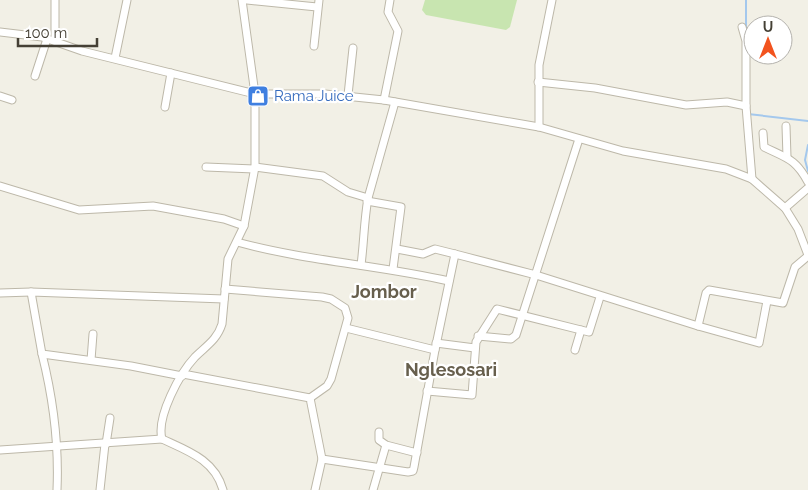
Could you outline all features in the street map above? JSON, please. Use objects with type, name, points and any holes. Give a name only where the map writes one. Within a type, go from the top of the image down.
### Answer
[{"type":"street","points":[[55,0],[56,41]]},
{"type":"street","points":[[115,58],[127,0]]},
{"type":"street","points":[[162,439],[160,425],[182,375],[194,358],[218,334],[222,324],[228,259],[244,226],[254,168],[255,94],[242,0]]},
{"type":"street","points":[[247,0],[318,4],[314,46]]},
{"type":"street","points":[[384,100],[398,31],[388,13],[390,0]]},
{"type":"street","points":[[539,127],[538,82],[552,0]]},
{"type":"street","points":[[742,27],[746,41],[746,106],[752,179]]},
{"type":"street","points":[[0,32],[56,41],[82,51],[255,94],[348,96],[384,100],[539,127],[623,151],[709,165],[752,179],[785,208],[798,229],[808,256],[795,267],[783,303],[709,290],[706,293],[698,326]]},
{"type":"street","points":[[35,76],[47,39]]},
{"type":"street","points":[[348,96],[353,48]]},
{"type":"street","points":[[165,107],[171,73]]},
{"type":"street","points":[[538,82],[586,87],[686,106],[727,102],[746,106]]},
{"type":"street","points":[[0,96],[12,100]]},
{"type":"street","points":[[361,264],[364,243],[363,231],[368,199],[395,102]]},
{"type":"street","points":[[786,126],[788,157]]},
{"type":"street","points":[[763,133],[764,147],[788,157],[798,167],[808,182]]},
{"type":"street","points":[[478,336],[512,339],[516,335],[579,139]]},
{"type":"street","points":[[206,167],[254,168],[324,176],[348,192],[401,207],[393,269]]},
{"type":"street","points":[[0,186],[79,210],[153,206],[224,219],[244,226]]},
{"type":"street","points":[[785,208],[808,188]]},
{"type":"street","points":[[237,242],[280,252],[393,269],[449,281]]},
{"type":"street","points":[[397,249],[423,254],[435,249],[536,275],[600,297],[759,344],[767,301]]},
{"type":"street","points":[[322,460],[413,471],[435,347],[455,254]]},
{"type":"street","points":[[225,290],[331,299],[339,303],[348,312],[346,328],[331,380],[310,398]]},
{"type":"street","points":[[0,293],[31,292],[224,299]]},
{"type":"street","points":[[31,292],[50,388],[58,446],[58,490]]},
{"type":"street","points":[[427,391],[472,395],[475,348],[478,336],[497,309],[590,331],[600,297]]},
{"type":"street","points":[[346,328],[435,347],[475,348]]},
{"type":"street","points":[[575,350],[581,330]]},
{"type":"street","points":[[91,360],[92,334]]},
{"type":"street","points":[[42,354],[159,370],[310,398]]},
{"type":"street","points":[[310,398],[322,460],[315,490]]},
{"type":"street","points":[[100,490],[110,418]]},
{"type":"street","points":[[379,432],[379,440],[386,445],[417,453]]},
{"type":"street","points":[[0,450],[162,439],[206,462],[216,472],[223,490]]},
{"type":"street","points":[[373,490],[386,445]]},
{"type":"green space","points":[[425,0],[517,0],[510,27],[506,30],[426,15],[422,10]]},
{"type":"waterway","points":[[746,0],[746,15]]},
{"type":"waterway","points":[[748,114],[808,121]]},
{"type":"waterway","points":[[808,145],[805,160],[808,171]]},
{"type":"place","name":"Rama Juice","points":[[258,96]]},
{"type":"district","name":"Jombor","points":[[384,292]]},
{"type":"district","name":"Nglesosari","points":[[451,370]]}]
